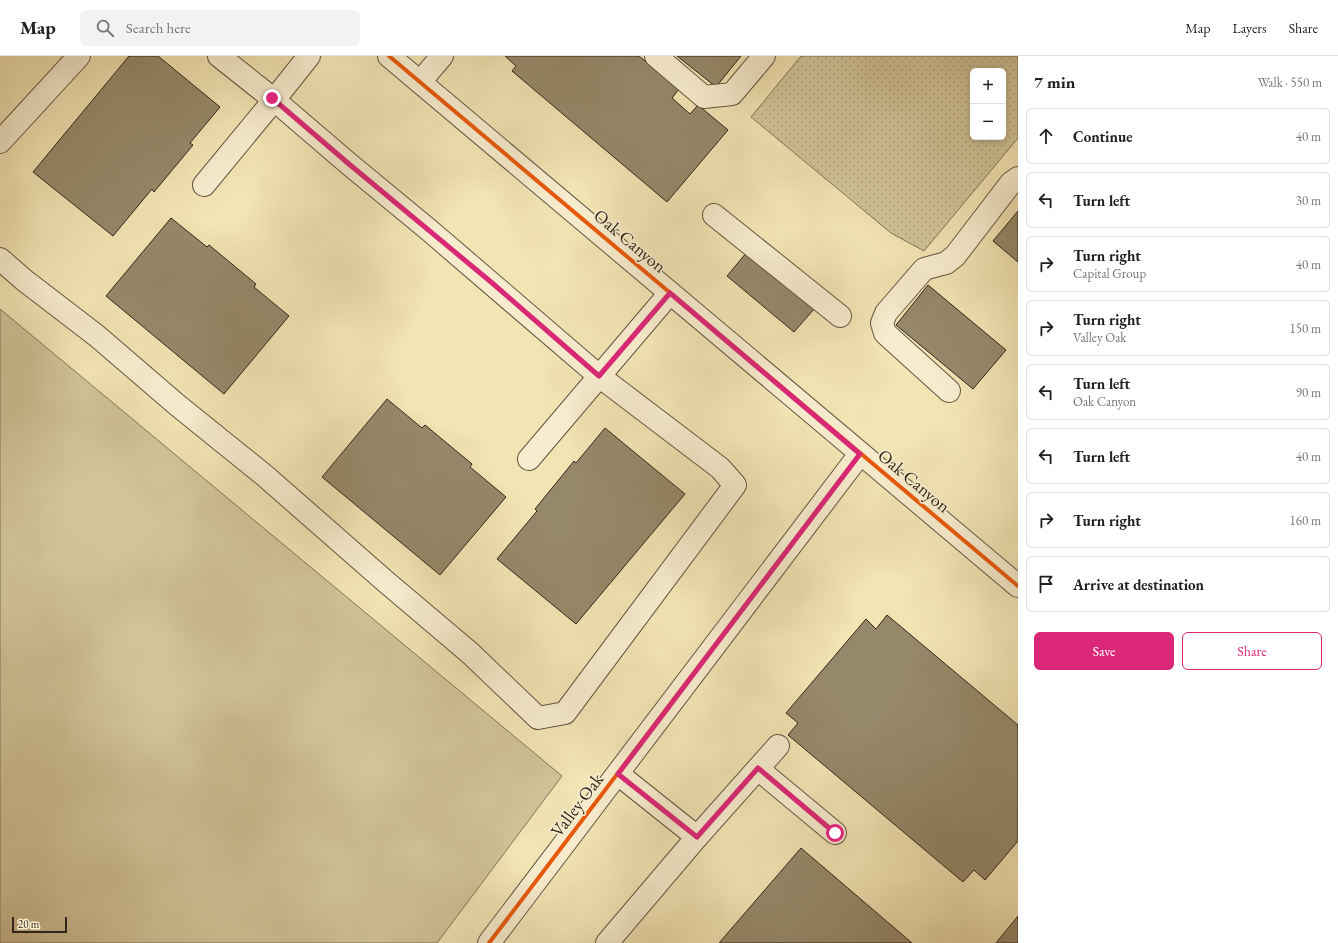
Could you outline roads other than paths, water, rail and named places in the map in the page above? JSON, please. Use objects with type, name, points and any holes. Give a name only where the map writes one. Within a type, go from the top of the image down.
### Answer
[{"type":"street","points":[[0,142],[79,56]]},
{"type":"street","points":[[0,259],[24,280],[97,336],[176,404],[264,475],[470,653],[538,718],[565,714],[735,486],[720,468],[599,376],[491,282],[274,100],[218,56]]},
{"type":"street","points":[[204,185],[309,56]]},
{"type":"street","name":"Oak Canyon","points":[[389,56],[1018,586]]},
{"type":"street","points":[[420,82],[442,56]]},
{"type":"street","points":[[656,56],[704,97],[732,94],[764,56]]},
{"type":"street","points":[[949,391],[885,333],[882,323],[886,312],[924,269],[934,265],[946,263],[955,256],[1011,183],[1018,178]]},
{"type":"street","points":[[714,215],[840,316]]},
{"type":"street","points":[[529,459],[670,293]]},
{"type":"street","name":"Valley Oak","points":[[499,939],[618,774],[860,454]]},
{"type":"street","points":[[607,943],[697,837],[778,746]]},
{"type":"street","points":[[758,768],[835,833]]},
{"type":"street","points":[[618,774],[697,837]]}]
